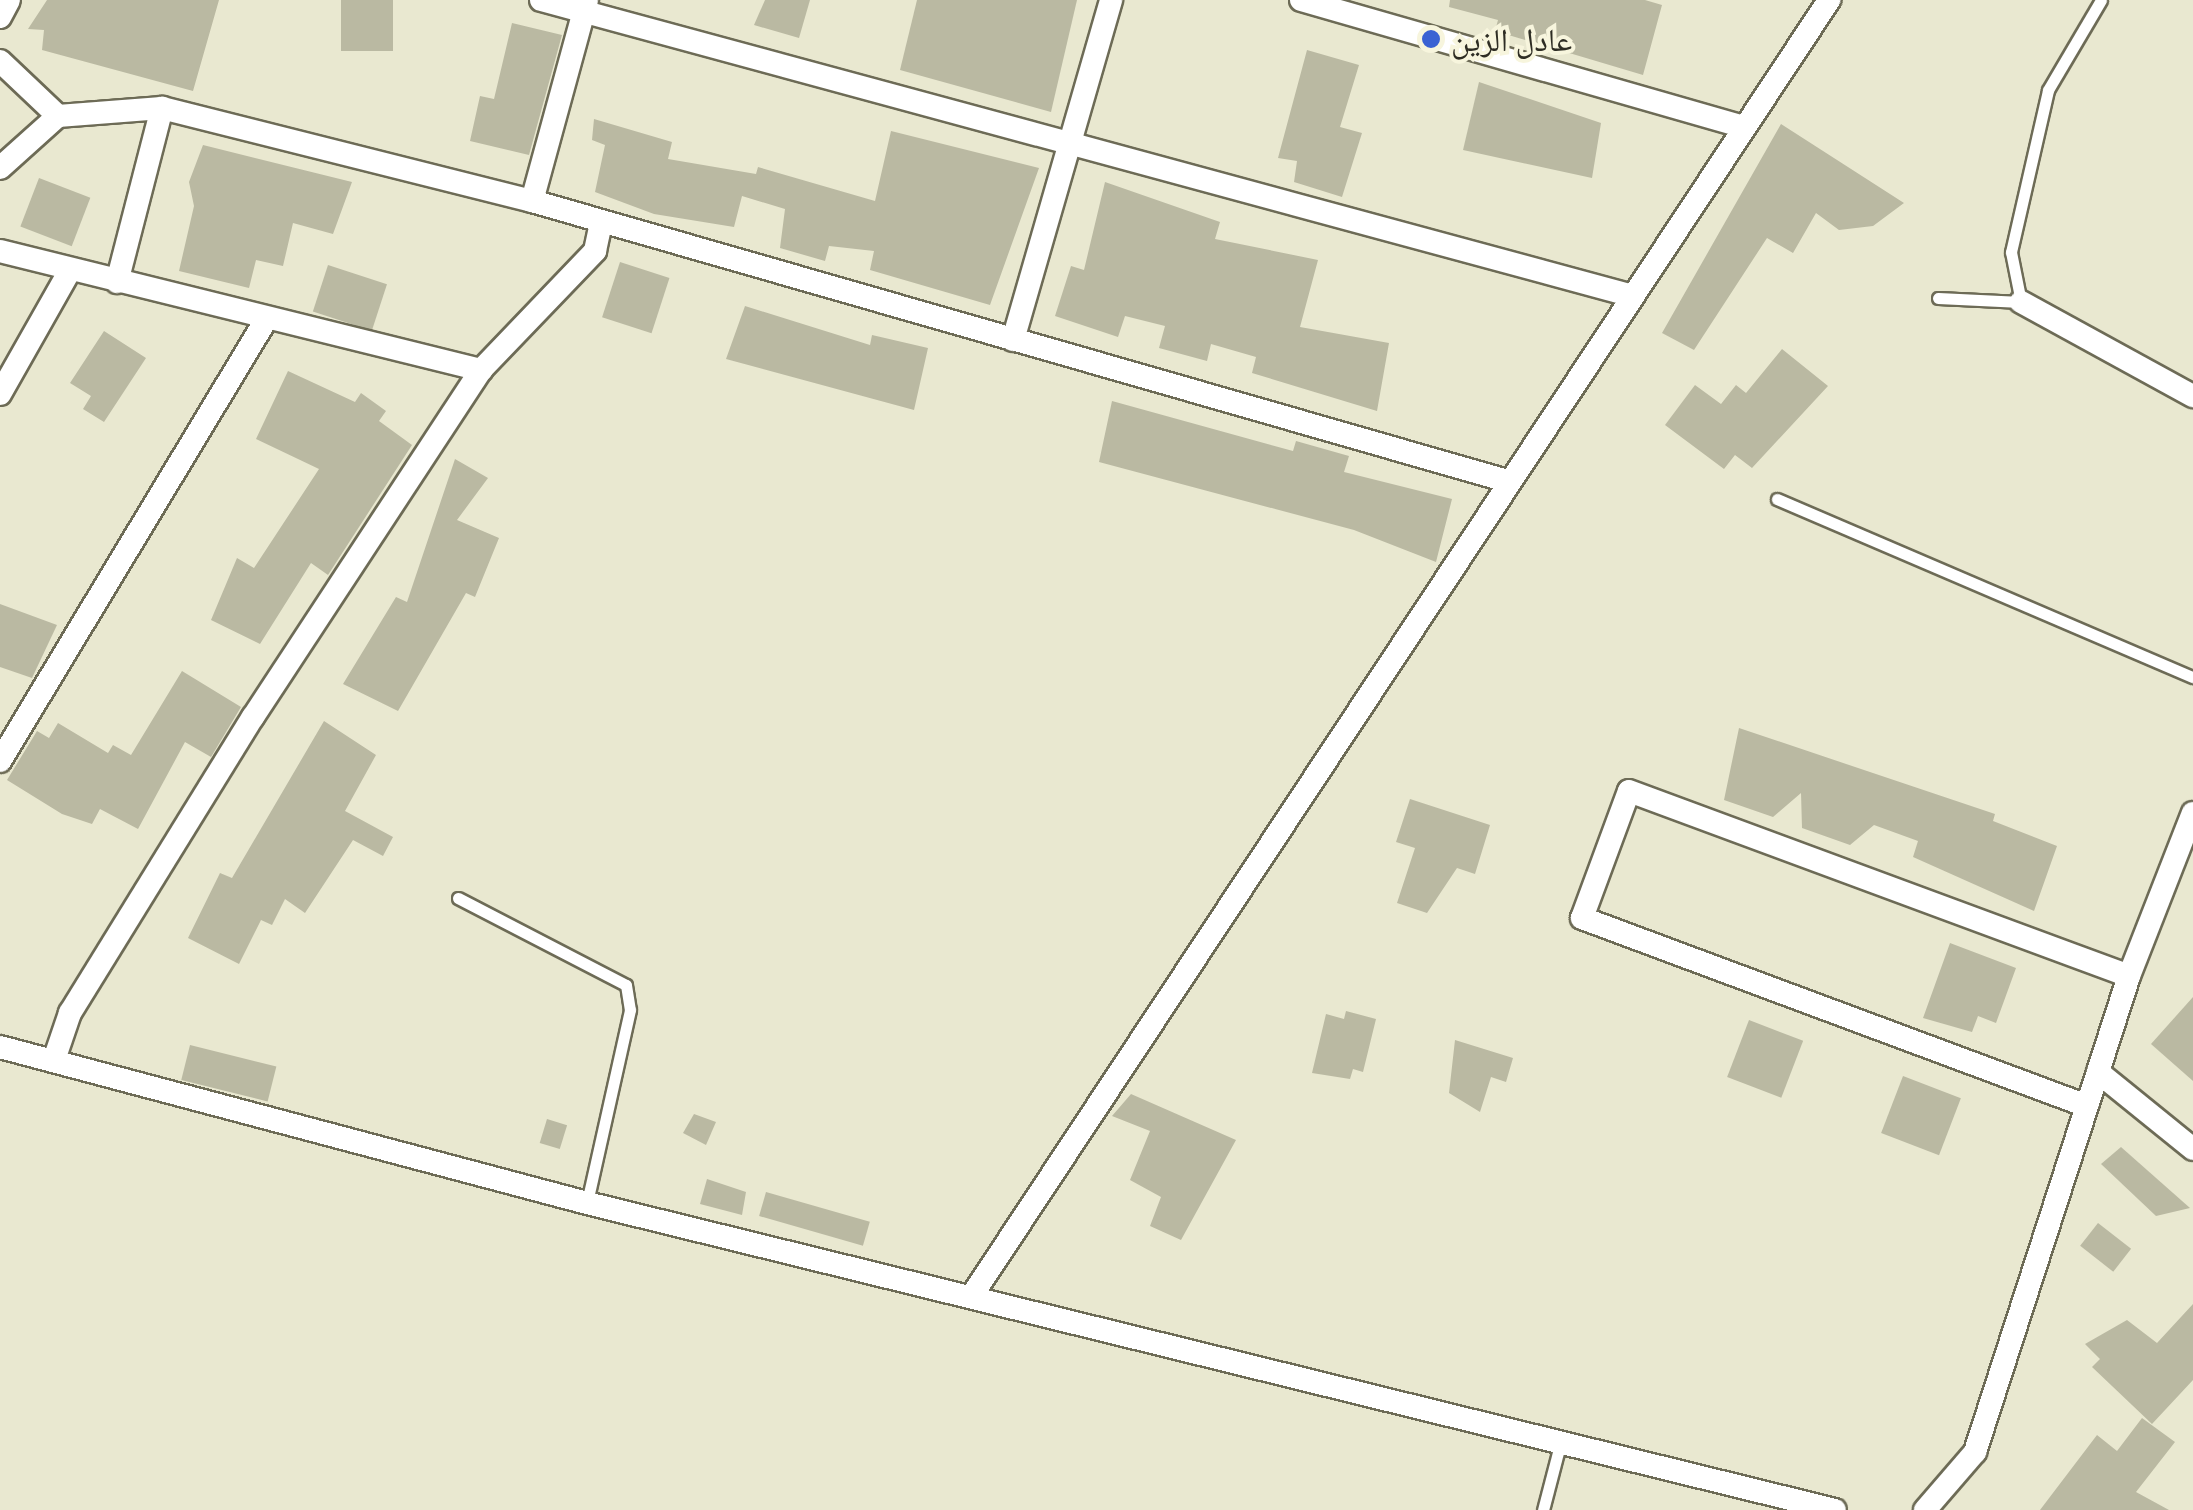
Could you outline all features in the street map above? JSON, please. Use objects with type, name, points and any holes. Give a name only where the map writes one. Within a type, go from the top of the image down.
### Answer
[{"type":"street","points":[[0,17],[9,0]]},
{"type":"street","points":[[541,0],[585,5],[1070,143],[1629,295]]},
{"type":"street","points":[[1013,340],[1112,0]]},
{"type":"street","points":[[1301,0],[1743,126]]},
{"type":"street","points":[[973,1294],[1629,295],[1829,0]]},
{"type":"street","points":[[532,200],[585,5]]},
{"type":"street","points":[[0,61],[58,116]]},
{"type":"street","points":[[117,282],[162,108]]},
{"type":"street","points":[[0,168],[58,116],[162,108],[532,200],[1507,481]]},
{"type":"street","points":[[54,1060],[70,1014],[145,891],[481,370],[596,251],[601,222]]},
{"type":"street","points":[[0,251],[264,323],[481,370]]},
{"type":"street","points":[[0,394],[69,272]]},
{"type":"street","points":[[2020,302],[2193,396]]},
{"type":"street","points":[[0,761],[264,323]]},
{"type":"street","points":[[2087,1106],[1582,918],[1629,791],[2129,976]]},
{"type":"street","points":[[1926,1510],[1975,1452],[2129,976],[2193,813]]},
{"type":"street","points":[[0,1046],[588,1203],[973,1294],[1835,1510]]},
{"type":"street","points":[[2098,1072],[2193,1148]]},
{"type":"lane","points":[[1938,298],[2020,302],[2011,252],[2048,90],[2100,0]]},
{"type":"lane","points":[[1776,499],[2193,677]]},
{"type":"lane","points":[[458,898],[626,985],[630,1010],[588,1203]]},
{"type":"lane","points":[[1543,1510],[1562,1441]]},
{"type":"building","points":[[47,0],[219,0],[193,91],[42,50],[44,30],[28,29]]},
{"type":"building","points":[[341,0],[393,0],[393,51],[341,51]]},
{"type":"building","points":[[765,0],[810,0],[799,38],[754,25]]},
{"type":"building","points":[[917,0],[1077,0],[1051,112],[900,70]]},
{"type":"building","points":[[1450,0],[1645,0],[1662,5],[1643,75],[1495,31],[1498,20],[1449,7]]},
{"type":"building","points":[[512,23],[562,35],[529,155],[470,141],[480,96],[494,99]]},
{"type":"building","points":[[1307,50],[1359,65],[1340,127],[1362,133],[1342,197],[1294,182],[1297,161],[1278,158]]},
{"type":"building","points":[[1479,82],[1601,123],[1592,178],[1463,150]]},
{"type":"building","points":[[594,119],[672,142],[668,159],[756,174],[758,167],[875,201],[891,131],[1039,168],[990,305],[870,270],[874,251],[829,246],[825,261],[780,248],[785,209],[742,196],[734,227],[654,214],[595,192],[605,145],[592,140]]},
{"type":"building","points":[[1781,124],[1904,203],[1873,226],[1839,230],[1816,213],[1793,253],[1767,238],[1694,350],[1662,333]]},
{"type":"building","points":[[203,145],[352,182],[333,234],[293,223],[283,266],[256,260],[249,288],[179,271],[194,206],[189,182]]},
{"type":"building","points":[[39,178],[90,198],[72,246],[20,227]]},
{"type":"building","points":[[1105,182],[1220,222],[1215,239],[1318,260],[1300,327],[1389,343],[1377,411],[1252,373],[1256,357],[1211,344],[1207,361],[1159,348],[1165,326],[1125,316],[1118,337],[1055,316],[1071,266],[1084,270]]},
{"type":"building","points":[[620,262],[669,278],[652,333],[602,317]]},
{"type":"building","points":[[328,265],[387,284],[372,331],[313,312]]},
{"type":"building","points":[[745,306],[870,345],[872,335],[928,348],[914,410],[726,359]]},
{"type":"building","points":[[104,331],[146,358],[104,422],[83,409],[91,396],[70,383]]},
{"type":"building","points":[[1782,349],[1828,386],[1752,468],[1735,455],[1724,469],[1665,425],[1695,385],[1721,404],[1736,385],[1746,393]]},
{"type":"building","points":[[288,371],[355,402],[361,393],[386,411],[379,421],[412,445],[328,575],[311,563],[260,644],[211,620],[237,558],[254,568],[319,469],[256,439]]},
{"type":"building","points":[[1112,401],[1293,451],[1296,441],[1349,456],[1344,472],[1452,499],[1436,562],[1354,530],[1099,462]]},
{"type":"building","points":[[455,459],[488,478],[457,520],[499,538],[475,597],[466,593],[398,711],[343,684],[396,597],[407,602]]},
{"type":"building","points":[[0,604],[57,625],[32,678],[0,667]]},
{"type":"building","points":[[182,671],[241,707],[211,757],[185,742],[138,829],[100,809],[92,824],[62,814],[7,780],[37,731],[49,738],[58,723],[108,753],[113,745],[131,755]]},
{"type":"building","points":[[324,721],[376,755],[345,811],[393,837],[383,856],[353,840],[305,913],[285,899],[272,925],[261,920],[239,964],[188,938],[220,873],[232,878]]},
{"type":"building","points":[[1739,728],[1995,814],[1993,821],[2057,846],[2034,911],[1913,857],[1918,841],[1874,825],[1850,845],[1802,828],[1801,793],[1773,817],[1724,800]]},
{"type":"building","points":[[1410,799],[1490,825],[1475,874],[1457,868],[1427,913],[1397,903],[1415,848],[1396,842]]},
{"type":"building","points":[[1950,943],[2016,968],[1996,1023],[1978,1016],[1972,1032],[1923,1018]]},
{"type":"building","points":[[2193,997],[2193,1081],[2151,1044]]},
{"type":"building","points":[[1346,1011],[1376,1019],[1363,1072],[1353,1069],[1350,1079],[1312,1073],[1326,1014],[1344,1019]]},
{"type":"building","points":[[1749,1020],[1803,1041],[1781,1098],[1727,1077]]},
{"type":"building","points":[[1455,1040],[1513,1058],[1506,1082],[1491,1077],[1480,1112],[1449,1093]]},
{"type":"building","points":[[190,1045],[276,1067],[268,1101],[181,1080]]},
{"type":"building","points":[[1903,1076],[1961,1098],[1939,1155],[1881,1133]]},
{"type":"building","points":[[1131,1094],[1236,1140],[1181,1240],[1150,1226],[1161,1197],[1130,1180],[1150,1131],[1112,1116]]},
{"type":"building","points":[[694,1114],[716,1122],[706,1145],[683,1133]]},
{"type":"building","points":[[547,1119],[567,1125],[560,1149],[540,1143]]},
{"type":"building","points":[[2121,1147],[2190,1208],[2156,1216],[2101,1164]]},
{"type":"building","points":[[707,1179],[746,1192],[742,1215],[700,1204]]},
{"type":"building","points":[[766,1192],[870,1222],[863,1246],[759,1216]]},
{"type":"building","points":[[2098,1223],[2131,1249],[2113,1272],[2080,1246]]},
{"type":"building","points":[[2193,1304],[2193,1380],[2152,1424],[2092,1367],[2100,1359],[2085,1344],[2127,1320],[2157,1343]]},
{"type":"building","points":[[2142,1418],[2175,1442],[2136,1492],[2169,1510],[2040,1510],[2097,1435],[2117,1451]]},
{"type":"place","name":"عادل الزين","points":[[1431,39]]}]
